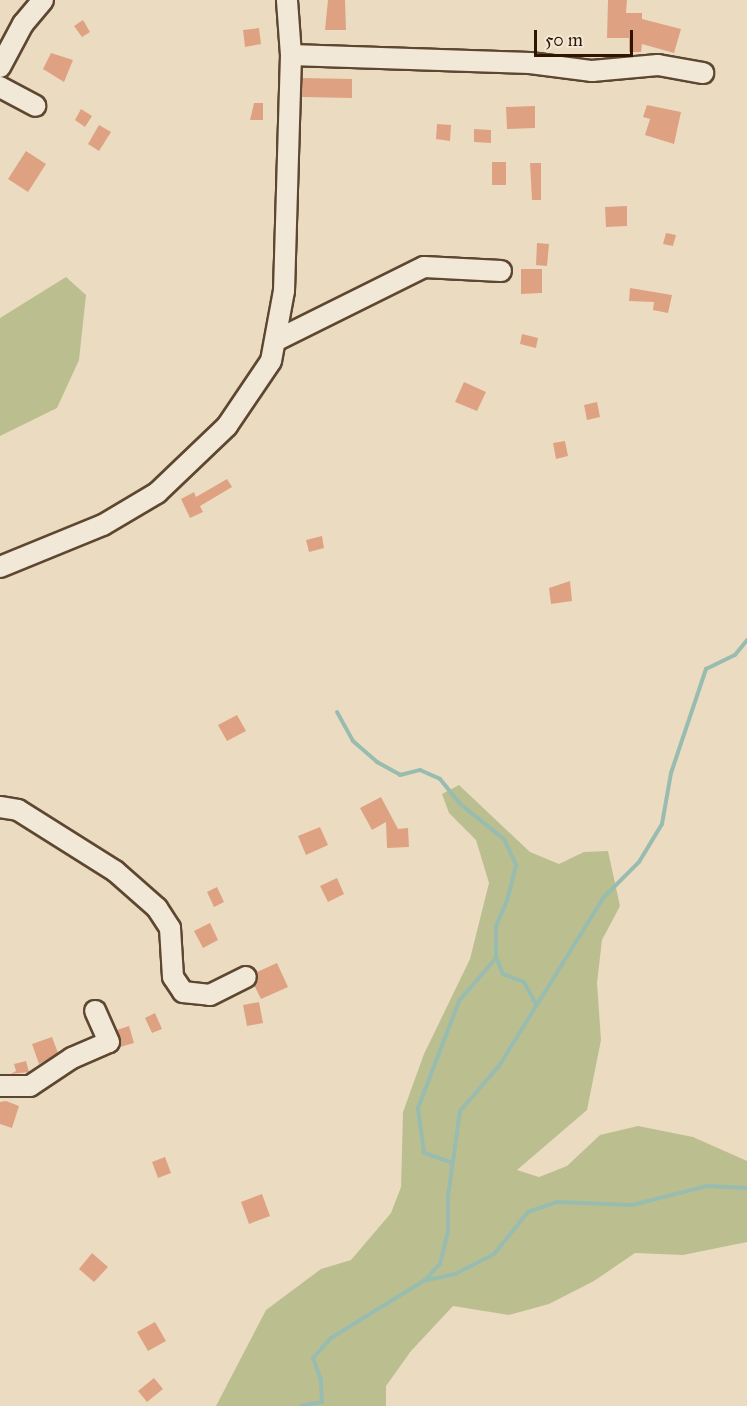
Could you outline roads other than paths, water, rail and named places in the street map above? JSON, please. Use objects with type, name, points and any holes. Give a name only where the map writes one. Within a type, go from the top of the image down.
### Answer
[{"type":"street","points":[[0,67],[23,24],[43,0]]},
{"type":"street","points":[[0,567],[103,525],[141,504],[176,477],[227,426],[262,378],[277,340],[284,291],[291,55],[287,0]]},
{"type":"street","points":[[291,55],[530,63],[592,71],[658,65],[703,73]]},
{"type":"street","points":[[0,87],[35,106]]},
{"type":"street","points":[[277,340],[424,267],[501,271]]},
{"type":"street","points":[[0,807],[18,810],[115,871],[157,908],[170,928],[173,977],[183,992],[210,995],[246,977]]},
{"type":"street","points":[[0,1086],[30,1086],[72,1058],[109,1042],[95,1011]]},
{"type":"waterway","points":[[301,1406],[322,1402],[321,1380],[313,1358],[331,1338],[425,1280],[440,1264],[448,1232],[448,1197],[460,1111],[499,1066],[603,898],[639,862],[662,824],[671,773],[706,669],[735,655],[747,640]]},
{"type":"waterway","points":[[337,712],[353,741],[377,762],[400,775],[420,770],[440,779],[460,804],[504,839],[516,865],[508,898],[496,926],[496,957],[503,974],[524,982],[535,1003]]},
{"type":"waterway","points":[[453,1163],[424,1153],[418,1108],[459,1001],[496,958]]},
{"type":"waterway","points":[[427,1280],[455,1274],[494,1254],[528,1212],[557,1202],[632,1205],[707,1186],[747,1188]]}]
